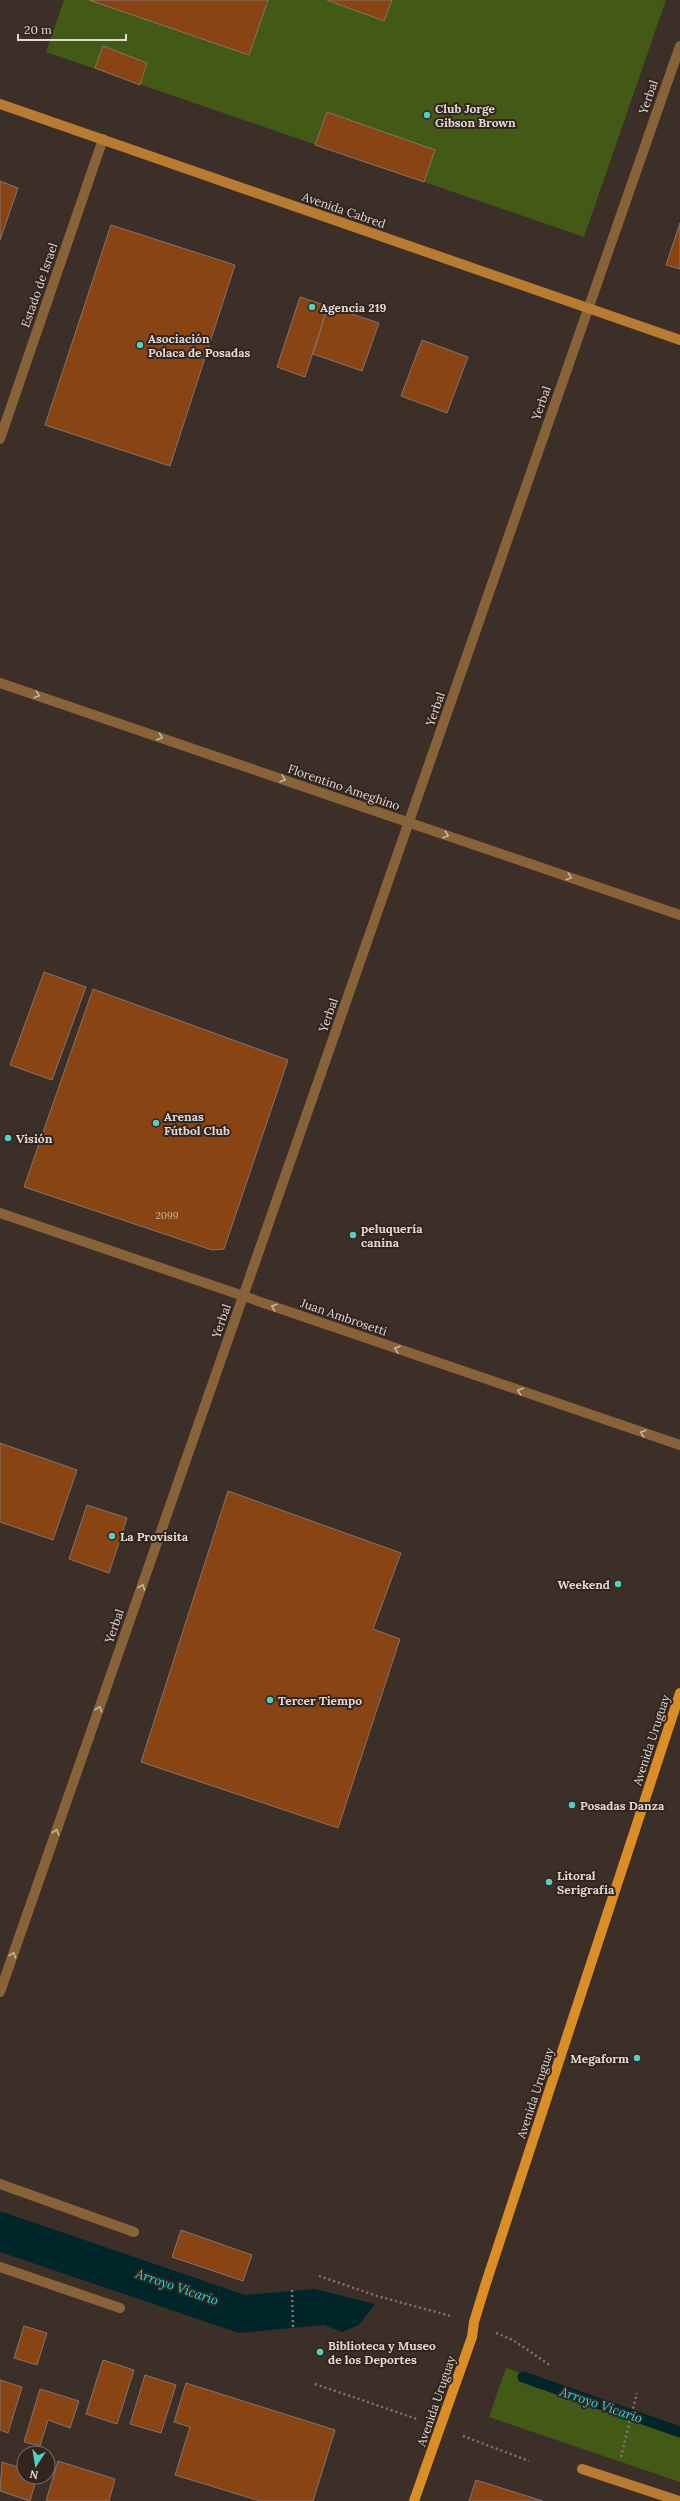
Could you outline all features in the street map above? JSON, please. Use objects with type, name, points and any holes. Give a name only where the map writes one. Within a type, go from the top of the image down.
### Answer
[{"type":"main road","name":"Avenida Cabred","points":[[0,104],[680,340]]},
{"type":"main road","name":"Avenida Uruguay","points":[[414,2501],[472,2337],[474,2322],[680,1693]]},
{"type":"main road","points":[[582,2469],[679,2501]]},
{"type":"street","name":"Yerbal","points":[[0,1992],[680,46]]},
{"type":"street","name":"Estado de Israel","points":[[0,439],[103,139]]},
{"type":"street","name":"Florentino Ameghino","points":[[0,683],[680,915]]},
{"type":"street","name":"Juan Ambrosetti","points":[[0,1213],[680,1445]]},
{"type":"street","points":[[0,2184],[134,2232]]},
{"type":"street","points":[[0,2267],[120,2308]]},
{"type":"path","points":[[319,2276],[377,2296],[474,2322]]},
{"type":"path","points":[[292,2290],[293,2329]]},
{"type":"path","points":[[513,2340],[551,2366]]},
{"type":"path","points":[[315,2384],[529,2461]]},
{"type":"path","points":[[622,2451],[637,2393]]},
{"type":"green space","name":"Club Jorge Gibson Brown","points":[[64,0],[666,0],[584,237],[46,52]]},
{"type":"green space","points":[[506,2368],[680,2427],[680,2482],[489,2417]]},
{"type":"water","points":[[0,2211],[245,2295],[315,2289],[375,2304],[359,2325],[342,2332],[324,2325],[239,2333],[0,2252]]},
{"type":"building","points":[[89,0],[268,0],[249,55]]},
{"type":"building","points":[[327,0],[392,0],[384,21]]},
{"type":"building","points":[[103,46],[147,63],[140,85],[95,68]]},
{"type":"building","points":[[327,112],[435,150],[424,182],[315,145]]},
{"type":"building","points":[[0,181],[18,188],[0,240]]},
{"type":"building","points":[[680,223],[680,269],[666,265]]},
{"type":"building","name":"Asociación Polaca de Posadas","points":[[111,225],[235,265],[170,466],[45,425]]},
{"type":"building","points":[[300,297],[328,306],[305,377],[277,367]]},
{"type":"building","points":[[328,306],[379,323],[362,371],[313,354]]},
{"type":"building","points":[[422,340],[468,357],[447,413],[401,396]]},
{"type":"building","points":[[44,972],[86,987],[52,1080],[10,1065]]},
{"type":"building","name":"Arenas Fútbol Club","points":[[93,989],[288,1060],[224,1249],[212,1250],[24,1187]]},
{"type":"building","points":[[0,1443],[77,1470],[53,1540],[0,1522]]},
{"type":"building","name":"Tercer Tiempo","points":[[228,1491],[401,1553],[373,1629],[400,1639],[338,1828],[141,1762]]},
{"type":"building","points":[[87,1505],[127,1518],[109,1573],[69,1559]]},
{"type":"building","points":[[181,2230],[252,2255],[243,2281],[172,2257]]},
{"type":"building","points":[[24,2326],[47,2333],[37,2365],[14,2358]]},
{"type":"building","points":[[103,2360],[134,2370],[117,2424],[86,2414]]},
{"type":"building","points":[[145,2375],[176,2385],[161,2433],[130,2424]]},
{"type":"building","points":[[0,2380],[22,2387],[8,2433],[0,2430]]},
{"type":"building","points":[[186,2383],[335,2430],[313,2501],[260,2501],[175,2475],[190,2427],[174,2422]]},
{"type":"building","points":[[40,2389],[79,2401],[70,2428],[48,2420],[40,2445],[24,2442]]},
{"type":"building","points":[[58,2461],[115,2479],[109,2501],[46,2501],[51,2485],[56,2485],[56,2468]]},
{"type":"building","points":[[2,2462],[16,2466],[16,2485],[35,2485],[30,2501],[0,2491]]},
{"type":"building","points":[[476,2480],[543,2501],[469,2501]]},
{"type":"waterway","name":"Arroyo Vicario","points":[[523,2377],[680,2432]]},
{"type":"place","name":"Club Jorge Gibson Brown","points":[[427,115]]},
{"type":"place","name":"Agencia 219","points":[[312,307]]},
{"type":"place","name":"Asociación Polaca de Posadas","points":[[140,345]]},
{"type":"place","name":"Arenas Fútbol Club","points":[[156,1123]]},
{"type":"place","name":"Visión","points":[[8,1138]]},
{"type":"place","name":"peluquería canina","points":[[353,1235]]},
{"type":"place","name":"La Provisita","points":[[112,1536]]},
{"type":"place","name":"Weekend","points":[[618,1584]]},
{"type":"place","name":"Tercer Tiempo","points":[[270,1700]]},
{"type":"place","name":"Posadas Danza","points":[[572,1805]]},
{"type":"place","name":"Litoral Serigrafía","points":[[549,1882]]},
{"type":"place","name":"Megaform","points":[[637,2058]]},
{"type":"place","name":"Biblioteca y Museo de los Deportes","points":[[320,2352]]}]
